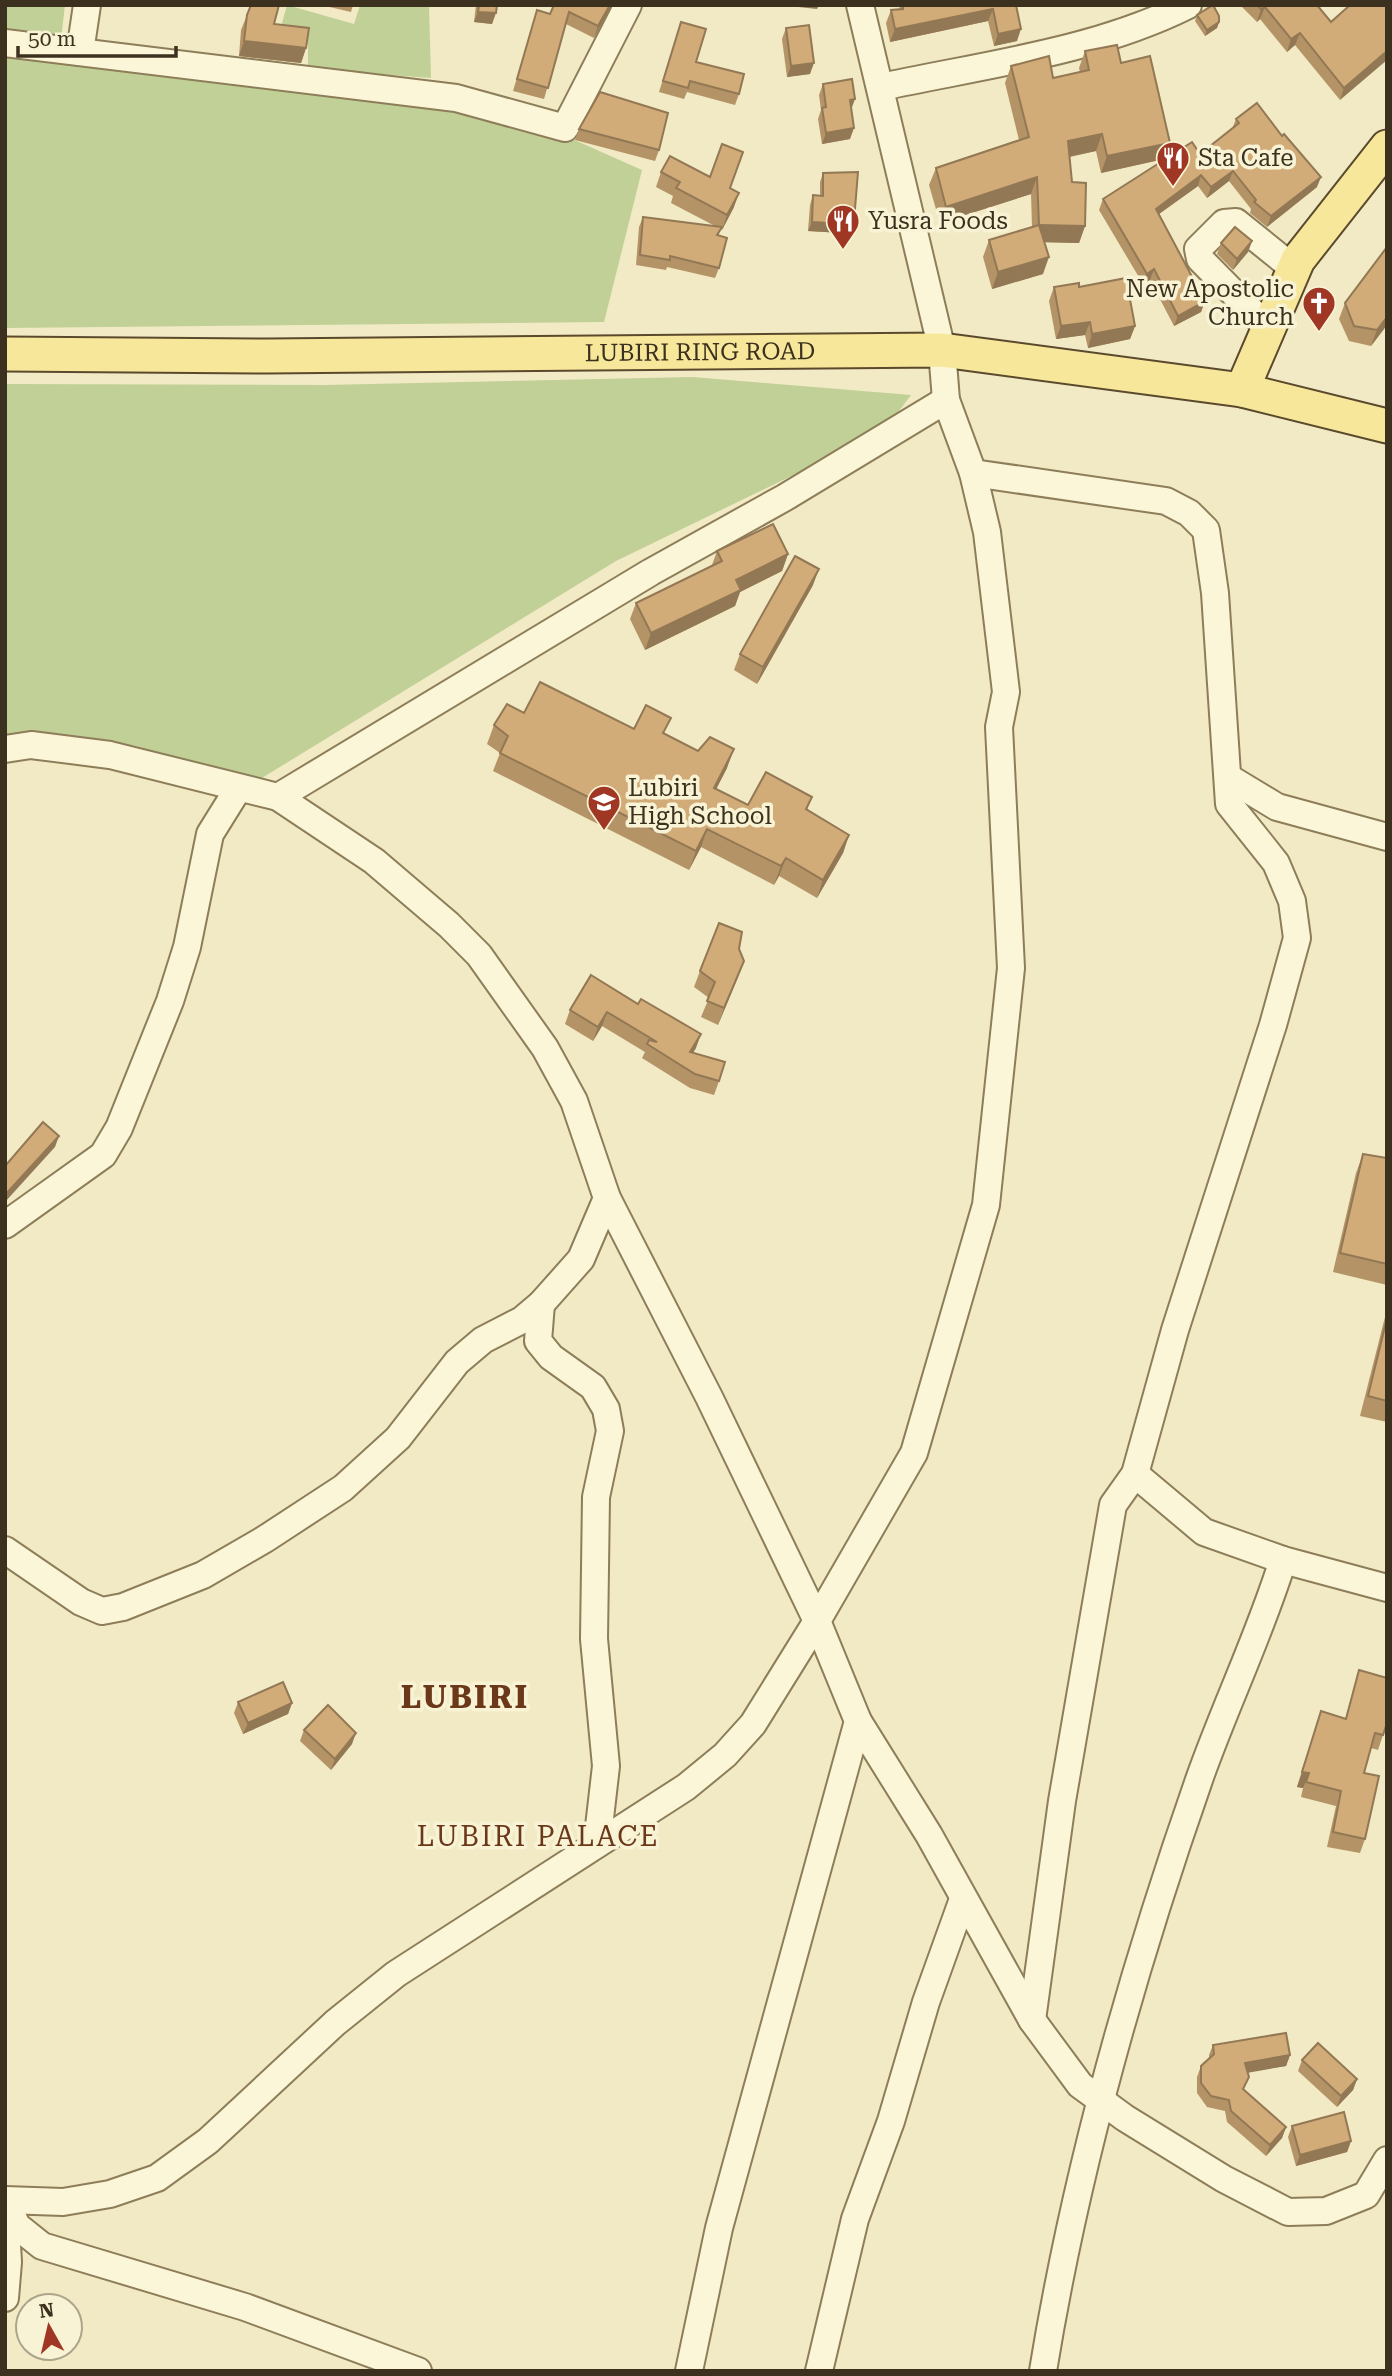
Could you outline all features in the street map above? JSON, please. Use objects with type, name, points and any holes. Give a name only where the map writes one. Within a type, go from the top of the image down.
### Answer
[{"type":"main road","points":[[1242,390],[1293,268],[1387,147]]},
{"type":"main road","name":"LUBIRI RING ROAD","points":[[5,354],[282,356],[942,350],[1242,390],[1387,426]]},
{"type":"street","points":[[80,52],[87,5]]},
{"type":"street","points":[[5,43],[456,98],[565,128],[628,5]]},
{"type":"street","points":[[418,2371],[246,2307],[42,2246],[17,2226],[5,2200],[63,2202],[110,2194],[157,2178],[208,2141],[335,2023],[396,1974],[686,1787],[725,1755],[753,1724],[817,1621],[914,1453],[986,1205],[1011,968],[999,727],[1006,692],[987,532],[973,473],[946,400],[942,350],[860,5]]},
{"type":"street","points":[[881,86],[1091,42],[1163,18],[1188,5]]},
{"type":"street","points":[[1267,327],[1200,259],[1198,249],[1224,223],[1236,222],[1293,268]]},
{"type":"street","points":[[278,797],[651,572],[785,498],[946,400]]},
{"type":"street","points":[[973,473],[1166,501],[1189,513],[1206,530],[1215,593],[1229,804],[1276,863],[1292,901],[1297,938],[1175,1330],[1135,1474],[1113,1505],[1062,1801],[1032,2020]]},
{"type":"street","points":[[5,750],[31,745],[110,755],[278,797],[374,861],[449,925],[479,956],[545,1048],[574,1101],[607,1198],[709,1397],[817,1621],[858,1721],[929,1835],[1032,2020],[1080,2085],[1234,2185],[1288,2212],[1326,2211],[1366,2195],[1387,2160]]},
{"type":"street","points":[[1229,778],[1277,807],[1387,837]]},
{"type":"street","points":[[5,1225],[103,1155],[120,1128],[170,1001],[187,947],[210,834],[238,789]]},
{"type":"street","points":[[5,1550],[81,1602],[102,1611],[123,1607],[204,1575],[343,1488],[398,1438],[457,1362],[483,1340],[522,1320],[541,1304],[581,1259],[607,1198]]},
{"type":"street","points":[[541,1304],[538,1341],[551,1357],[593,1387],[606,1409],[610,1432],[596,1497],[594,1639],[606,1766],[597,1844]]},
{"type":"street","points":[[1135,1474],[1204,1532],[1283,1560],[1387,1588]]},
{"type":"street","points":[[1043,2371],[1058,2280],[1099,2099],[1132,1985],[1201,1775],[1260,1627],[1283,1560]]},
{"type":"street","points":[[689,2371],[719,2228],[858,1721]]},
{"type":"street","points":[[820,2371],[855,2219],[891,2121],[926,2002],[963,1899]]},
{"type":"street","points":[[5,2211],[8,2262],[5,2298]]},
{"type":"green space","points":[[5,5],[65,5],[61,39],[5,34]]},
{"type":"green space","points":[[287,5],[354,24],[360,5],[429,5],[431,78],[308,69],[308,44],[279,34]]},
{"type":"green space","points":[[5,45],[300,80],[543,126],[642,170],[604,322],[5,328]]},
{"type":"green space","points":[[692,377],[911,395],[884,431],[616,561],[257,781],[136,746],[5,736],[5,384],[325,385]]},
{"type":"building","points":[[251,5],[279,5],[274,24],[309,28],[306,48],[244,41]]},
{"type":"building","points":[[479,5],[497,5],[496,13],[478,12]]},
{"type":"building","points":[[554,5],[610,5],[598,26],[569,12],[548,88],[517,79],[537,10],[550,14]]},
{"type":"building","points":[[903,5],[1016,5],[1021,29],[998,34],[993,9],[895,29],[891,10],[903,9]]},
{"type":"building","points":[[1213,5],[1219,22],[1207,30],[1197,15]]},
{"type":"building","points":[[1257,5],[1317,5],[1331,22],[1350,5],[1387,5],[1387,51],[1344,88],[1300,33],[1291,39],[1265,7],[1261,9]]},
{"type":"building","points":[[681,22],[706,29],[696,62],[744,74],[739,94],[690,81],[688,88],[663,81]]},
{"type":"building","points":[[809,25],[814,63],[791,66],[786,28]]},
{"type":"building","points":[[1117,45],[1121,63],[1150,56],[1170,143],[1107,156],[1102,134],[1068,141],[1072,182],[1086,183],[1085,226],[1039,225],[1037,177],[946,207],[936,168],[1029,137],[1011,66],[1049,56],[1053,78],[1089,70],[1085,51]]},
{"type":"building","points":[[852,79],[855,99],[850,100],[854,128],[826,133],[822,108],[826,107],[823,84]]},
{"type":"building","points":[[600,92],[668,113],[659,150],[579,129]]},
{"type":"building","points":[[1257,103],[1282,136],[1284,134],[1321,177],[1271,216],[1254,202],[1256,200],[1233,171],[1211,187],[1201,175],[1156,209],[1205,301],[1178,316],[1154,269],[1147,274],[1103,199],[1192,142],[1200,154],[1239,123],[1236,119]]},
{"type":"building","points":[[722,144],[743,152],[730,188],[739,193],[727,215],[676,188],[680,182],[661,172],[670,156],[710,177]]},
{"type":"building","points":[[858,172],[854,221],[846,220],[846,224],[812,222],[813,195],[823,196],[823,173]]},
{"type":"building","points":[[643,217],[722,227],[717,235],[727,238],[719,268],[670,256],[670,260],[640,255]]},
{"type":"building","points":[[1039,225],[1049,257],[998,272],[989,240]]},
{"type":"building","points":[[1235,227],[1252,241],[1237,259],[1221,243]]},
{"type":"building","name":"New Apostolic Church","points":[[1387,247],[1387,317],[1377,330],[1354,326],[1345,303]]},
{"type":"building","points":[[1126,278],[1135,326],[1092,334],[1090,322],[1061,326],[1054,287],[1079,283],[1079,287]]},
{"type":"building","points":[[773,524],[788,554],[736,580],[741,590],[651,633],[636,603],[722,561],[717,551]]},
{"type":"building","points":[[795,556],[819,569],[763,667],[740,654]]},
{"type":"building","points":[[540,682],[634,729],[646,705],[671,718],[663,733],[698,751],[710,737],[734,749],[714,788],[748,805],[766,772],[812,797],[806,809],[849,835],[823,880],[786,858],[781,866],[707,829],[696,851],[500,753],[508,736],[494,725],[507,704],[524,713]]},
{"type":"building","points":[[719,923],[742,932],[739,949],[744,961],[724,1008],[707,1001],[715,982],[700,971]]},
{"type":"building","points":[[591,975],[638,1004],[641,999],[701,1034],[690,1052],[725,1062],[719,1081],[695,1074],[647,1044],[649,1040],[657,1042],[607,1012],[598,1027],[570,1010]]},
{"type":"building","points":[[43,1122],[59,1136],[5,1195],[5,1166]]},
{"type":"building","points":[[1363,1154],[1387,1158],[1387,1264],[1340,1253]]},
{"type":"building","points":[[1387,1318],[1387,1401],[1368,1396]]},
{"type":"building","points":[[1359,1670],[1387,1678],[1387,1723],[1383,1735],[1375,1733],[1364,1773],[1379,1776],[1365,1839],[1333,1832],[1341,1791],[1306,1782],[1309,1773],[1302,1772],[1321,1711],[1346,1719]]},
{"type":"building","points":[[283,1682],[292,1703],[248,1723],[238,1702]]},
{"type":"building","points":[[328,1705],[356,1733],[335,1759],[304,1730]]},
{"type":"building","points":[[1286,2033],[1290,2055],[1245,2063],[1249,2077],[1243,2089],[1286,2127],[1270,2145],[1231,2111],[1229,2100],[1211,2096],[1201,2083],[1201,2066],[1214,2054],[1213,2045]]},
{"type":"building","points":[[1318,2043],[1357,2079],[1341,2096],[1302,2060]]},
{"type":"building","points":[[1344,2112],[1351,2141],[1300,2155],[1292,2126]]},
{"type":"place","name":"Sta Cafe","points":[[1173,188]]},
{"type":"place","name":"Yusra Foods","points":[[843,251]]},
{"type":"place","name":"New Apostolic Church","points":[[1319,333]]},
{"type":"place","name":"Lubiri High School","points":[[604,832]]},
{"type":"district","name":"LUBIRI","points":[[465,1697]]},
{"type":"district","name":"LUBIRI PALACE","points":[[538,1836]]}]
